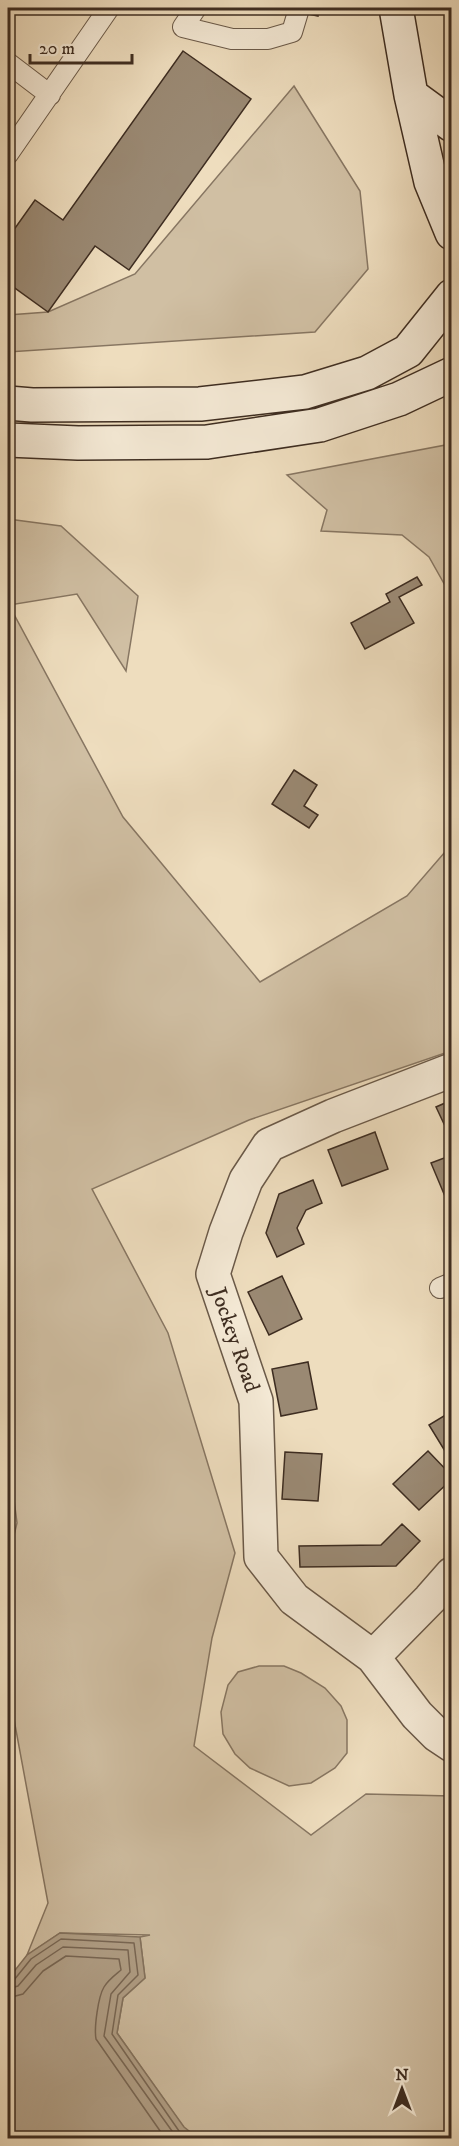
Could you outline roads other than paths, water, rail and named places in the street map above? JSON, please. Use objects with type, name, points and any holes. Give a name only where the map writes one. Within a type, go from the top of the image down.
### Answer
[{"type":"street","points":[[396,8],[411,95],[431,182],[452,233]]},
{"type":"street","points":[[411,95],[452,125]]},
{"type":"street","points":[[8,403],[32,405],[200,404],[305,392],[367,373],[408,351],[452,296]]},
{"type":"street","points":[[8,440],[78,443],[207,442],[320,424],[399,399],[452,374]]},
{"type":"street","name":"Jockey Road","points":[[452,1070],[333,1116],[269,1145],[246,1180],[213,1274],[256,1401],[261,1557],[294,1599],[373,1657],[417,1715],[437,1735],[452,1745]]},
{"type":"street","points":[[373,1657],[452,1574]]},
{"type":"lane","points":[[8,154],[109,8]]},
{"type":"lane","points":[[196,8],[183,27],[232,39],[268,39],[292,32],[298,12]]},
{"type":"lane","points":[[8,63],[50,95]]},
{"type":"water","points":[[60,1933],[140,1937],[145,1978],[123,1998],[117,2033],[184,2127],[198,2138],[8,2138],[8,1979],[27,1955]]}]
